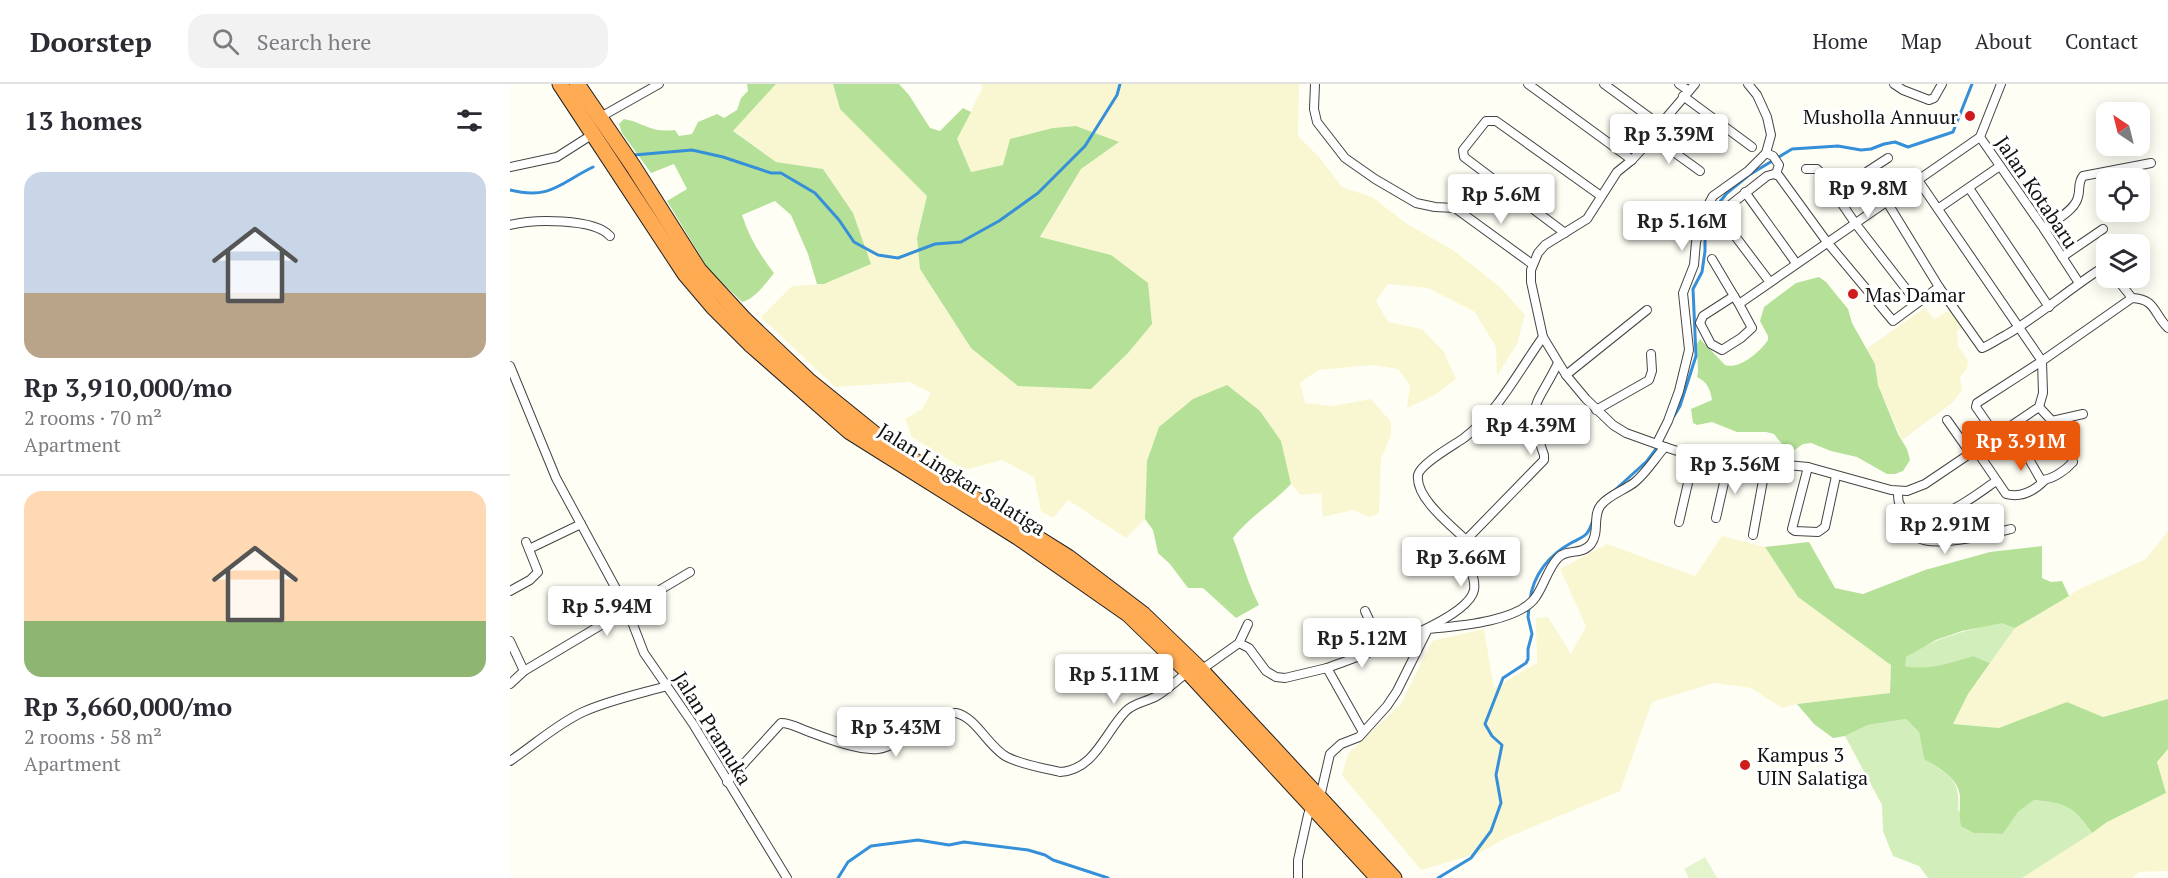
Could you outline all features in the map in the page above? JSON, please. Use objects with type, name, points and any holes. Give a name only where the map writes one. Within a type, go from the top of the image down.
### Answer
[{"type":"highway","name":"Jalan Lingkar Salatiga","points":[[560,84],[593,125],[670,238],[744,320],[882,448],[1025,529],[1095,576],[1160,629],[1194,671],[1316,801],[1394,878]]},
{"type":"highway","name":"Jalan Lingkar Salatiga","points":[[577,84],[593,125]]},
{"type":"highway","name":"Jalan Lingkar Salatiga","points":[[1316,801],[1378,878]]},
{"type":"street","points":[[510,167],[556,157],[593,125],[659,84]]},
{"type":"street","points":[[1315,84],[1314,109],[1317,122],[1340,153],[1354,166],[1416,203],[1455,208],[1532,264]]},
{"type":"street","points":[[1528,84],[1632,160]]},
{"type":"street","points":[[1604,84],[1660,125]]},
{"type":"street","points":[[1679,84],[1752,147]]},
{"type":"street","points":[[1748,84],[1756,93],[1767,117],[1771,135],[1769,155],[1778,170],[1827,242],[1893,321],[1940,287]]},
{"type":"street","points":[[1894,84],[1929,100],[1933,99],[1942,84]]},
{"type":"street","name":"Jalan Kotabaru","points":[[2001,84],[1980,137],[2079,283]]},
{"type":"street","points":[[1689,91],[1660,125],[1653,137],[1632,160],[1617,172],[1587,219],[1545,245],[1532,264],[1531,282],[1543,337],[1566,375],[1596,410],[1626,433],[1710,463],[1808,467],[1898,491],[1918,488],[2039,408],[2043,401],[2042,361],[1918,180]]},
{"type":"street","points":[[1565,233],[1464,158],[1463,150],[1486,121],[1496,121],[1601,196]]},
{"type":"street","points":[[1653,137],[1700,171]]},
{"type":"street","points":[[1712,259],[1736,300],[1752,328],[1722,350],[1712,344],[1705,334],[1700,323],[1703,316],[1736,300],[1769,281],[1980,137]]},
{"type":"street","points":[[1428,629],[1478,624],[1527,606],[1535,598],[1559,556],[1580,552],[1591,543],[1596,532],[1600,505],[1634,483],[1661,445],[1679,391],[1689,350],[1683,292],[1694,265],[1696,242],[1707,207],[1713,196],[1769,155]]},
{"type":"street","points":[[1888,158],[1868,171],[1981,348],[2049,308],[2096,272]]},
{"type":"street","points":[[2044,229],[2076,202],[2079,195],[2079,182],[2083,176],[2151,163]]},
{"type":"street","points":[[1938,208],[2001,166]]},
{"type":"street","points":[[1806,170],[1817,169],[1821,173],[1855,223],[1917,303]]},
{"type":"street","points":[[1769,281],[1720,216],[1721,211],[1778,170]]},
{"type":"street","points":[[1969,188],[2049,308]]},
{"type":"street","points":[[1745,192],[1796,263]]},
{"type":"street","points":[[510,225],[538,220],[573,222],[604,230],[610,236]]},
{"type":"street","points":[[2062,257],[2103,229]]},
{"type":"street","points":[[2124,288],[2132,298]]},
{"type":"street","points":[[1996,436],[1976,407],[1977,403],[2132,298],[2146,300],[2168,328]]},
{"type":"street","points":[[1566,375],[1647,310]]},
{"type":"street","points":[[1239,643],[1249,648],[1266,671],[1276,677],[1285,678],[1327,668],[1428,629],[1472,597],[1474,579],[1467,561],[1466,540],[1431,506],[1418,479],[1419,473],[1428,463],[1478,426],[1491,413],[1543,337]]},
{"type":"street","points":[[1596,410],[1649,380],[1652,371],[1651,354]]},
{"type":"street","points":[[1466,540],[1544,460],[1533,421],[1534,413],[1540,395],[1558,363]]},
{"type":"street","name":"Jalan Pramuka","points":[[510,366],[556,478],[627,609],[644,653],[693,724],[787,878]]},
{"type":"street","points":[[1947,420],[2003,491],[2011,495],[2028,493],[2073,462],[2052,421],[2039,408]]},
{"type":"street","points":[[2052,421],[2083,414]]},
{"type":"street","points":[[2011,428],[2040,478],[2044,481]]},
{"type":"street","points":[[1679,522],[1694,457]]},
{"type":"street","points":[[1753,535],[1766,464]]},
{"type":"street","points":[[1716,518],[1728,465]]},
{"type":"street","points":[[1808,467],[1792,529],[1795,531],[1818,532],[1825,527],[1836,476]]},
{"type":"street","points":[[1898,491],[1900,507],[1914,519],[1931,518],[1947,512],[1996,481]]},
{"type":"street","points":[[1914,519],[1912,530],[1915,536],[1943,542],[1974,538],[2011,529]]},
{"type":"street","points":[[510,591],[530,580],[538,572],[528,546],[581,525]]},
{"type":"street","points":[[510,684],[524,671],[690,572]]},
{"type":"street","points":[[1365,611],[1382,647]]},
{"type":"street","points":[[727,782],[781,723],[823,737],[873,749],[902,741],[953,713],[965,717],[998,751],[1008,758],[1065,772],[1076,768],[1093,755],[1130,707],[1156,697],[1239,643],[1248,624]]},
{"type":"street","points":[[1298,878],[1298,860],[1331,752],[1341,744],[1359,737],[1378,718],[1397,691],[1428,629]]},
{"type":"street","points":[[510,640],[524,671]]},
{"type":"street","points":[[1327,668],[1363,732]]},
{"type":"street","points":[[510,761],[555,728],[582,713],[604,704],[667,686]]},
{"type":"green space","points":[[747,84],[776,84],[733,131],[776,162],[823,169],[853,213],[871,264],[824,284],[817,284],[808,254],[791,215],[775,201],[742,215],[755,246],[774,273],[760,290],[742,302],[709,270],[667,201],[687,189],[674,164],[651,173],[622,133],[619,124],[624,119],[653,129],[675,130],[679,136],[692,134],[698,122],[717,114],[724,118],[737,110],[741,98],[748,91]]},
{"type":"green space","points":[[776,84],[833,84],[840,109],[927,196],[917,238],[920,269],[971,348],[1111,255],[1040,238],[1081,169],[1118,143],[1076,126],[1053,128],[1003,165],[971,172],[957,139],[983,87],[980,84],[1301,84],[1299,86],[1298,136],[1320,158],[1342,187],[1372,197],[1407,224],[1453,250],[1500,287],[1525,315],[1517,344],[1497,376],[1496,347],[1475,312],[1428,288],[1388,284],[1376,301],[1388,322],[1422,329],[1444,352],[1456,379],[1433,396],[1407,408],[1410,385],[1398,369],[1372,365],[1318,370],[1300,383],[1305,403],[1332,406],[1371,399],[1391,422],[1391,435],[1381,459],[1379,513],[1369,517],[1353,510],[1323,517],[1321,493],[1301,495],[1291,484],[1280,441],[1260,411],[1147,461],[1145,519],[1126,538],[1068,500],[1053,518],[1041,511],[1034,477],[1002,460],[965,470],[912,437],[905,419],[922,409],[931,393],[909,382],[835,387],[761,317],[792,286],[824,284],[871,264],[823,169],[776,162],[733,130]]},
{"type":"green space","points":[[833,84],[899,84],[909,95],[930,128],[940,131],[963,108],[971,112],[957,139],[971,172],[1003,165],[1010,139],[1053,128],[1076,126],[1119,142],[1081,169],[1040,237],[1111,255],[1148,283],[1152,324],[1128,353],[1091,389],[1018,386],[971,348],[920,269],[917,238],[927,196],[840,109]]},
{"type":"green space","points":[[1819,277],[1826,282],[1848,309],[1852,323],[1875,364],[1878,385],[1910,460],[1903,471],[1887,474],[1857,457],[1831,451],[1811,443],[1803,444],[1793,451],[1785,448],[1774,434],[1766,432],[1737,432],[1712,422],[1697,425],[1693,423],[1691,409],[1712,400],[1708,386],[1697,377],[1697,344],[1700,339],[1725,365],[1731,366],[1743,362],[1755,355],[1768,340],[1760,321],[1764,307],[1796,283]]},
{"type":"green space","points":[[1925,308],[1934,319],[1950,310],[1962,328],[1957,331],[1958,346],[1968,361],[1967,369],[1960,377],[1962,390],[1953,402],[1902,440],[1878,385],[1875,364],[1866,349]]},
{"type":"green space","points":[[1227,385],[1260,411],[1281,441],[1291,484],[1246,523],[1233,538],[1259,605],[1236,618],[1203,588],[1188,588],[1170,564],[1158,553],[1153,530],[1145,519],[1147,461],[1159,427],[1193,399]]},
{"type":"green space","points":[[2168,531],[2168,699],[2103,717],[2067,702],[1999,728],[1953,724],[1968,694],[2015,628],[2078,590],[2146,559]]},
{"type":"green space","points":[[1722,536],[1765,547],[1798,597],[1891,664],[1890,693],[1797,704],[1782,708],[1751,688],[1714,683],[1652,702],[1620,791],[1506,838],[1479,853],[1421,870],[1342,775],[1348,754],[1401,704],[1432,641],[1484,629],[1494,688],[1537,663],[1536,618],[1548,617],[1571,654],[1586,626],[1560,569],[1607,544],[1695,576]]},
{"type":"green space","points":[[1809,542],[1835,588],[1863,594],[1925,570],[1990,552],[2042,546],[2042,578],[2051,582],[2062,581],[2069,596],[2015,628],[2002,623],[1962,631],[1936,640],[1906,657],[1905,666],[1930,667],[1973,656],[1990,663],[1968,694],[1953,724],[1999,728],[2067,702],[2103,717],[2168,699],[2168,749],[2157,762],[2166,793],[2107,822],[2092,833],[2074,811],[2054,803],[2034,800],[2018,812],[2003,834],[1974,833],[1961,826],[1960,796],[1956,783],[1924,759],[1919,732],[1906,719],[1868,725],[1845,736],[1833,738],[1814,724],[1797,704],[1890,693],[1891,665],[1798,597],[1765,547]]},
{"type":"green space","points":[[2003,622],[2015,628],[1990,663],[1973,656],[1954,663],[1918,669],[1905,666],[1905,658],[1940,639]]},
{"type":"green space","points":[[1906,719],[1919,732],[1924,759],[1951,778],[1955,784],[1958,810],[1974,833],[2003,834],[2018,812],[2034,800],[2054,803],[2074,811],[2092,833],[2022,878],[1928,878],[1919,866],[1893,856],[1883,831],[1882,805],[1845,736],[1868,725]]},
{"type":"green space","points":[[2168,749],[2168,871],[2138,872],[2133,878],[2022,878],[2107,822],[2166,793],[2157,762]]},
{"type":"green space","points":[[1705,857],[1717,878],[1689,878],[1684,869]]},
{"type":"waterway","points":[[634,155],[692,150],[723,157],[771,173],[781,173],[815,193],[839,220],[854,242],[878,255],[898,258],[935,244],[961,242],[999,221],[1038,193],[1085,146],[1117,95],[1120,84]]},
{"type":"waterway","points":[[1674,416],[1680,406],[1696,356],[1693,289],[1702,272],[1705,233],[1715,208],[1727,193],[1749,175],[1792,149],[1838,146],[1861,150],[1895,142],[1908,147],[1953,132],[1972,84]]},
{"type":"waterway","points":[[510,190],[524,193],[546,191],[593,167]]},
{"type":"waterway","points":[[1615,490],[1647,461],[1659,445]]},
{"type":"waterway","points":[[1530,600],[1538,574],[1543,567],[1556,553],[1585,535],[1593,520]]},
{"type":"waterway","points":[[1438,878],[1471,858],[1491,831],[1501,803],[1496,775],[1502,745],[1492,736],[1485,724],[1503,678],[1526,663],[1528,659],[1532,634],[1528,617],[1529,607]]},
{"type":"waterway","points":[[838,878],[848,862],[871,846],[918,840],[949,845],[964,842],[1028,850],[1108,878]]},
{"type":"place","name":"Musholla Annuur","points":[[1970,116]]},
{"type":"place","name":"Mas Damar","points":[[1853,294]]},
{"type":"place","name":"Kampus 3 UIN Salatiga","points":[[1745,765]]}]
